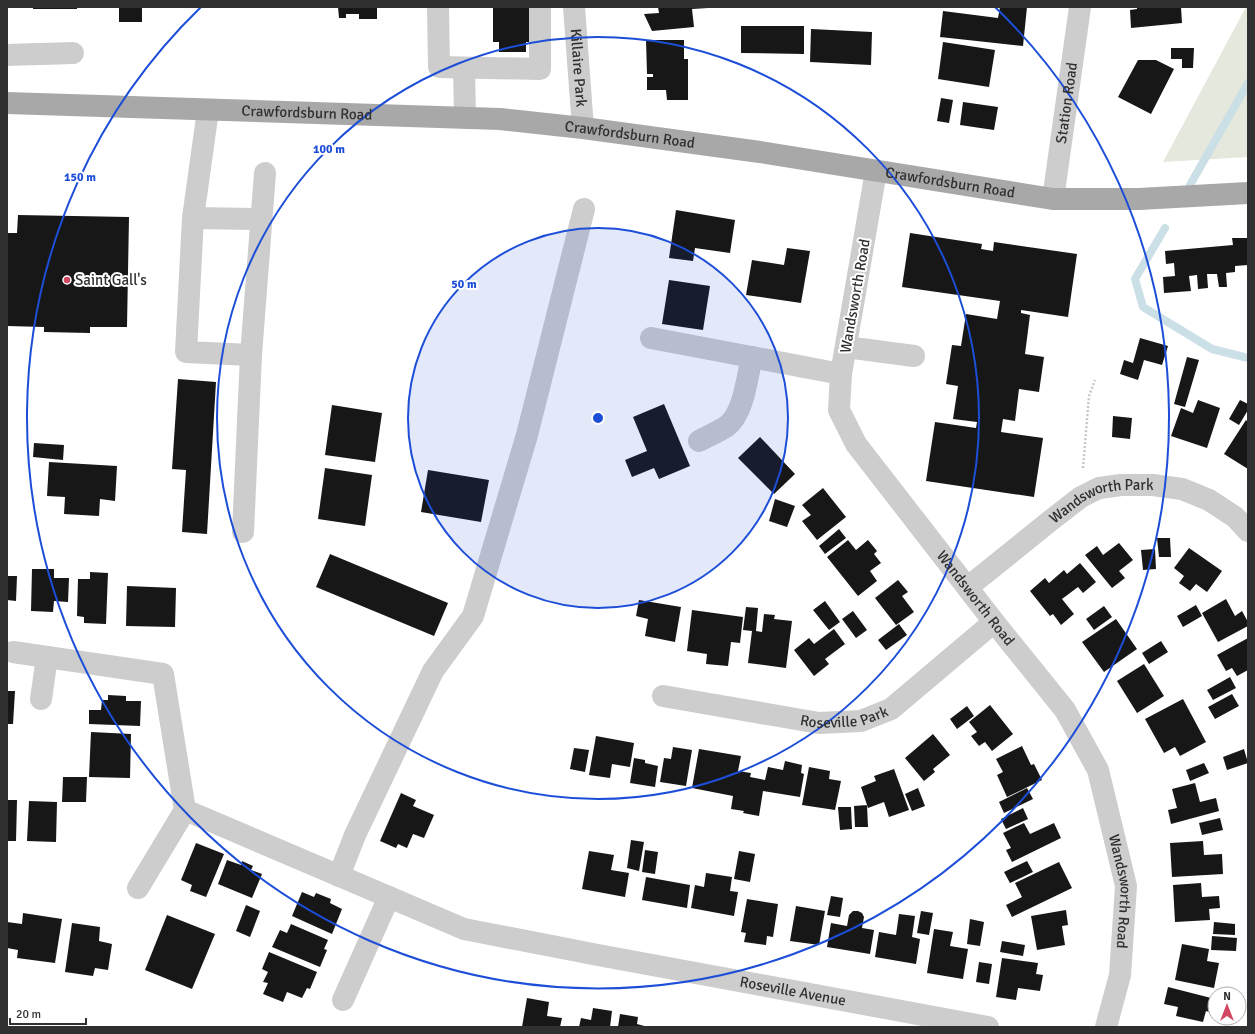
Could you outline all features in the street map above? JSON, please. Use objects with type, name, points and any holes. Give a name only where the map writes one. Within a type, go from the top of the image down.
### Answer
[{"type":"main road","name":"Crawfordsburn Road","points":[[7,103],[500,119],[583,128],[760,152],[1053,198],[1139,199],[1248,193]]},
{"type":"street","points":[[438,7],[438,67],[540,69],[540,7]]},
{"type":"street","name":"Killaire Park","points":[[574,7],[583,128]]},
{"type":"street","name":"Station Road","points":[[1053,198],[1080,7]]},
{"type":"street","points":[[7,55],[73,53]]},
{"type":"street","points":[[464,68],[465,118]]},
{"type":"street","points":[[208,110],[193,218],[186,352],[251,355]]},
{"type":"street","name":"Wandsworth Road","points":[[876,171],[841,374],[839,410],[856,444],[994,622],[1065,710],[1098,770],[1126,886],[1120,974],[1106,1027]]},
{"type":"street","points":[[244,532],[251,355],[265,173]]},
{"type":"street","points":[[339,876],[355,835],[433,672],[473,616],[528,435],[584,209]]},
{"type":"street","points":[[193,218],[261,219]]},
{"type":"street","points":[[651,338],[841,374]]},
{"type":"street","points":[[846,347],[914,356]]},
{"type":"street","points":[[699,440],[727,426],[736,416],[752,357]]},
{"type":"street","name":"Wandsworth Park","points":[[968,587],[1081,497],[1099,488],[1121,485],[1153,485],[1182,489],[1209,500],[1235,517],[1248,531]]},
{"type":"street","name":"Roseville Park","points":[[663,696],[819,723],[861,721],[891,709],[994,622]]},
{"type":"street","points":[[13,652],[163,674],[185,810],[138,888]]},
{"type":"street","points":[[41,699],[47,657]]},
{"type":"street","name":"Roseville Avenue","points":[[185,810],[464,929],[988,1027]]},
{"type":"street","points":[[343,1000],[389,897]]},
{"type":"path","points":[[1081,497],[1089,396],[1095,380]]},
{"type":"shaded area","points":[[1246,7],[1248,7],[1248,157],[1163,162]]},
{"type":"building","points":[[33,7],[77,7],[77,9],[33,9]]},
{"type":"building","points":[[119,7],[142,7],[142,22],[119,22]]},
{"type":"building","points":[[338,7],[377,7],[377,19],[359,19],[359,14],[346,14],[346,18],[339,18]]},
{"type":"building","points":[[493,7],[530,7],[530,42],[526,42],[526,52],[499,52],[499,42],[493,42]]},
{"type":"building","points":[[658,7],[708,8],[692,9],[694,27],[652,31],[644,14],[659,13]]},
{"type":"building","points":[[1000,7],[1027,7],[1023,46],[940,37],[943,11],[998,18]]},
{"type":"building","points":[[1137,7],[1181,7],[1182,23],[1131,28],[1130,10],[1137,9]]},
{"type":"building","points":[[741,26],[804,26],[804,54],[741,53]]},
{"type":"building","points":[[811,29],[872,32],[871,65],[810,62]]},
{"type":"building","points":[[646,40],[684,40],[684,59],[688,59],[688,100],[667,100],[666,90],[647,90],[647,77],[653,77],[653,74],[647,74]]},
{"type":"building","points":[[943,42],[995,50],[989,87],[938,79]]},
{"type":"building","points":[[1171,48],[1194,48],[1193,68],[1182,68],[1182,59],[1171,59]]},
{"type":"building","points":[[1138,60],[1156,60],[1174,69],[1151,114],[1118,97]]},
{"type":"building","points":[[941,98],[953,100],[949,123],[937,121]]},
{"type":"building","points":[[963,102],[998,107],[994,130],[960,125]]},
{"type":"building","points":[[676,210],[735,220],[730,253],[695,248],[693,261],[669,258]]},
{"type":"building","name":"Saint Gall's","points":[[18,215],[129,217],[127,327],[90,327],[90,333],[44,332],[44,327],[7,326],[7,233],[17,233]]},
{"type":"building","points":[[910,233],[982,244],[981,249],[993,251],[994,242],[1077,254],[1068,317],[1021,310],[1021,313],[1030,315],[1025,354],[1044,357],[1039,392],[1019,389],[1015,421],[1003,419],[1001,432],[1043,438],[1034,497],[926,481],[935,422],[976,428],[977,422],[953,419],[958,386],[946,384],[952,345],[961,346],[966,314],[997,319],[1000,301],[902,287]]},
{"type":"building","points":[[1232,238],[1248,238],[1248,265],[1235,266],[1235,272],[1226,273],[1227,287],[1219,287],[1217,274],[1207,274],[1208,288],[1198,289],[1197,275],[1189,276],[1191,291],[1164,293],[1163,277],[1175,276],[1174,263],[1166,264],[1165,251],[1233,245]]},
{"type":"building","points":[[787,248],[810,251],[801,303],[746,295],[752,260],[784,265]]},
{"type":"building","points":[[669,280],[710,286],[703,330],[662,324]]},
{"type":"building","points":[[1140,338],[1168,346],[1162,365],[1144,360],[1138,380],[1120,374],[1124,360],[1133,363]]},
{"type":"building","points":[[1187,357],[1199,360],[1185,407],[1174,404]]},
{"type":"building","points":[[178,379],[216,382],[207,534],[182,532],[186,470],[172,469]]},
{"type":"building","points":[[1198,400],[1220,408],[1207,448],[1171,436],[1181,408],[1193,413]]},
{"type":"building","points":[[1240,400],[1248,404],[1248,410],[1239,425],[1229,419]]},
{"type":"building","points":[[664,404],[690,466],[659,479],[654,468],[632,477],[625,460],[647,451],[633,417]]},
{"type":"building","points":[[332,405],[382,413],[375,462],[325,455]]},
{"type":"building","points":[[1113,416],[1132,418],[1130,439],[1112,437]]},
{"type":"building","points":[[1246,420],[1248,422],[1248,469],[1224,454]]},
{"type":"building","points":[[760,437],[795,474],[774,494],[738,458]]},
{"type":"building","points":[[34,443],[64,445],[63,460],[33,457]]},
{"type":"building","points":[[49,462],[117,466],[115,501],[100,499],[99,516],[64,514],[65,497],[47,496]]},
{"type":"building","points":[[325,468],[372,475],[365,526],[318,519]]},
{"type":"building","points":[[428,470],[489,480],[481,522],[421,512]]},
{"type":"building","points":[[823,488],[846,517],[817,540],[802,521],[811,515],[802,505]]},
{"type":"building","points":[[775,499],[795,506],[787,527],[769,521]]},
{"type":"building","points":[[839,529],[846,538],[825,554],[819,546]]},
{"type":"building","points":[[1157,538],[1170,538],[1171,557],[1159,557]]},
{"type":"building","points":[[848,540],[856,550],[868,540],[877,551],[874,554],[881,563],[870,571],[877,581],[858,596],[827,557]]},
{"type":"building","points":[[1119,543],[1133,560],[1119,571],[1125,578],[1112,588],[1085,555],[1097,546],[1103,555]]},
{"type":"building","points":[[1189,548],[1222,571],[1207,592],[1196,584],[1190,591],[1179,583],[1184,576],[1174,568]]},
{"type":"building","points":[[1155,549],[1156,569],[1143,570],[1141,550]]},
{"type":"building","points":[[330,554],[448,603],[434,636],[316,587]]},
{"type":"building","points":[[1080,563],[1096,582],[1083,593],[1078,587],[1062,599],[1074,614],[1061,625],[1053,614],[1050,616],[1030,591],[1045,578],[1049,583],[1064,570],[1067,574]]},
{"type":"building","points":[[32,569],[54,569],[54,578],[69,578],[68,602],[54,601],[53,612],[31,611]]},
{"type":"building","points":[[90,572],[108,573],[106,624],[84,623],[84,617],[77,616],[78,579],[90,579]]},
{"type":"building","points":[[7,576],[17,576],[16,601],[7,600]]},
{"type":"building","points":[[898,580],[908,592],[902,596],[914,612],[896,625],[875,598]]},
{"type":"building","points":[[127,586],[176,588],[175,627],[126,626]]},
{"type":"building","points":[[1226,599],[1235,616],[1242,611],[1248,622],[1248,626],[1218,642],[1202,613]]},
{"type":"building","points":[[639,600],[681,607],[675,642],[645,636],[648,619],[636,616]]},
{"type":"building","points":[[825,601],[840,622],[829,630],[813,610]]},
{"type":"building","points":[[1196,605],[1202,616],[1183,627],[1177,616]]},
{"type":"building","points":[[1104,606],[1112,617],[1094,630],[1086,619]]},
{"type":"building","points":[[746,607],[758,608],[756,631],[762,632],[764,614],[775,615],[774,619],[792,621],[786,668],[748,663],[752,631],[743,630]]},
{"type":"building","points":[[692,610],[743,617],[740,643],[731,642],[728,666],[706,664],[707,654],[687,651]]},
{"type":"building","points":[[853,611],[867,630],[856,638],[842,619]]},
{"type":"building","points":[[1116,619],[1137,649],[1104,672],[1082,642]]},
{"type":"building","points":[[899,624],[907,635],[886,650],[878,640]]},
{"type":"building","points":[[834,629],[845,644],[825,659],[829,664],[814,676],[794,650],[809,638],[814,644]]},
{"type":"building","points":[[1248,638],[1248,670],[1237,676],[1232,668],[1226,671],[1217,655]]},
{"type":"building","points":[[1161,641],[1168,652],[1149,664],[1142,653]]},
{"type":"building","points":[[1144,664],[1164,696],[1137,713],[1117,681]]},
{"type":"building","points":[[1230,677],[1236,688],[1213,700],[1207,690]]},
{"type":"building","points":[[7,691],[15,691],[13,724],[7,724]]},
{"type":"building","points":[[1232,694],[1239,706],[1215,719],[1208,707]]},
{"type":"building","points":[[108,695],[126,696],[126,701],[141,701],[140,726],[89,724],[89,710],[101,710],[102,700],[108,700]]},
{"type":"building","points":[[1183,699],[1206,742],[1180,756],[1175,747],[1164,753],[1145,719]]},
{"type":"building","points":[[990,705],[1013,734],[992,751],[985,742],[979,746],[971,736],[977,732],[969,722]]},
{"type":"building","points":[[967,706],[974,716],[957,729],[950,719]]},
{"type":"building","points":[[91,732],[131,734],[130,778],[89,777]]},
{"type":"building","points":[[933,734],[950,755],[933,769],[935,772],[924,781],[905,758]]},
{"type":"building","points":[[596,736],[634,743],[630,767],[612,764],[610,778],[589,775]]},
{"type":"building","points":[[1022,746],[1031,765],[1034,764],[1042,780],[1007,797],[997,775],[1003,772],[996,759]]},
{"type":"building","points":[[673,747],[692,750],[686,786],[660,782],[664,758],[671,759]]},
{"type":"building","points":[[574,748],[589,750],[585,772],[570,769]]},
{"type":"building","points":[[699,749],[741,756],[738,771],[751,773],[750,777],[765,780],[768,767],[783,770],[785,761],[802,765],[801,773],[804,774],[800,797],[763,791],[759,816],[743,813],[744,811],[731,809],[733,796],[692,788]]},
{"type":"building","points":[[1244,749],[1248,763],[1227,770],[1223,757]]},
{"type":"building","points":[[634,758],[645,760],[645,763],[658,766],[655,787],[630,783]]},
{"type":"building","points":[[1204,763],[1209,773],[1190,781],[1186,770]]},
{"type":"building","points":[[809,767],[830,771],[829,779],[841,781],[835,810],[802,805]]},
{"type":"building","points":[[894,769],[909,810],[889,817],[884,802],[868,808],[861,787],[876,781],[874,776]]},
{"type":"building","points":[[63,777],[87,777],[86,802],[62,802]]},
{"type":"building","points":[[1195,783],[1200,802],[1216,798],[1219,811],[1171,824],[1168,810],[1177,808],[1172,789]]},
{"type":"building","points":[[918,788],[925,806],[912,811],[905,794]]},
{"type":"building","points":[[1027,788],[1033,799],[1004,813],[999,802]]},
{"type":"building","points":[[401,793],[416,800],[413,806],[434,815],[424,838],[413,834],[407,848],[398,844],[396,848],[380,841]]},
{"type":"building","points":[[7,800],[17,800],[16,841],[7,841]]},
{"type":"building","points":[[29,801],[57,802],[56,842],[27,841]]},
{"type":"building","points":[[867,805],[868,827],[855,827],[854,806]]},
{"type":"building","points":[[838,807],[851,807],[852,829],[840,830]]},
{"type":"building","points":[[1023,808],[1028,819],[1006,829],[1001,819]]},
{"type":"building","points":[[1220,818],[1223,830],[1202,835],[1199,823]]},
{"type":"building","points":[[1024,823],[1030,834],[1054,823],[1061,838],[1012,862],[1006,850],[1011,848],[1003,833]]},
{"type":"building","points":[[631,840],[644,842],[639,871],[627,868]]},
{"type":"building","points":[[1203,841],[1204,855],[1222,854],[1223,874],[1172,877],[1170,843]]},
{"type":"building","points":[[196,843],[224,854],[206,897],[190,891],[192,885],[181,880]]},
{"type":"building","points":[[645,850],[658,852],[655,874],[642,872]]},
{"type":"building","points":[[589,851],[614,855],[611,870],[629,873],[625,897],[582,889]]},
{"type":"building","points":[[739,851],[755,854],[750,882],[734,879]]},
{"type":"building","points":[[227,860],[241,865],[242,861],[253,866],[251,870],[262,874],[252,898],[218,884]]},
{"type":"building","points":[[1027,861],[1033,872],[1010,883],[1004,872]]},
{"type":"building","points":[[1059,862],[1072,888],[1012,917],[1006,905],[1022,897],[1015,883]]},
{"type":"building","points":[[706,873],[732,877],[730,891],[738,892],[734,916],[691,908],[695,885],[704,887]]},
{"type":"building","points":[[646,877],[690,885],[687,908],[642,900]]},
{"type":"building","points":[[1201,883],[1202,897],[1219,896],[1220,908],[1209,909],[1210,920],[1175,922],[1173,885]]},
{"type":"building","points":[[302,892],[314,897],[316,893],[331,899],[330,903],[342,909],[332,934],[292,916]]},
{"type":"building","points":[[831,896],[843,898],[840,917],[827,915]]},
{"type":"building","points":[[747,899],[778,904],[773,937],[767,936],[766,945],[744,942],[746,933],[741,932]]},
{"type":"building","points":[[246,905],[260,911],[250,937],[236,931]]},
{"type":"building","points":[[796,906],[825,911],[819,945],[790,941]]},
{"type":"building","points":[[1066,910],[1068,925],[1062,926],[1065,945],[1037,950],[1031,916]]},
{"type":"building","points":[[853,911],[862,913],[864,917],[862,928],[874,930],[870,954],[827,947],[831,923],[847,926],[849,915]]},
{"type":"building","points":[[921,911],[933,913],[929,935],[917,933]]},
{"type":"building","points":[[23,913],[62,919],[55,963],[17,958],[18,950],[7,948],[7,922],[22,924]]},
{"type":"building","points":[[899,914],[915,916],[912,937],[920,939],[916,964],[875,957],[879,932],[896,935]]},
{"type":"building","points":[[167,915],[215,934],[192,989],[145,970]]},
{"type":"building","points":[[970,919],[984,922],[980,946],[967,944]]},
{"type":"building","points":[[1214,922],[1235,924],[1235,935],[1213,934]]},
{"type":"building","points":[[72,923],[100,927],[99,941],[112,944],[108,970],[95,968],[93,976],[65,972]]},
{"type":"building","points":[[291,924],[328,940],[324,949],[327,950],[320,967],[272,947],[280,930],[287,933]]},
{"type":"building","points":[[934,929],[953,932],[950,946],[968,949],[963,979],[927,973]]},
{"type":"building","points":[[1212,936],[1237,938],[1236,951],[1211,950]]},
{"type":"building","points":[[1002,941],[1025,945],[1023,956],[1000,952]]},
{"type":"building","points":[[1182,944],[1209,949],[1207,961],[1219,963],[1214,986],[1207,987],[1175,980]]},
{"type":"building","points":[[269,952],[317,972],[310,989],[307,988],[302,998],[287,992],[283,1002],[263,994],[268,983],[263,982],[268,972],[262,969]]},
{"type":"building","points":[[1002,958],[1038,963],[1036,974],[1043,975],[1040,991],[1018,988],[1016,1000],[996,997]]},
{"type":"building","points":[[979,962],[992,964],[989,984],[976,982]]},
{"type":"building","points":[[1168,987],[1207,997],[1207,1011],[1203,1022],[1176,1016],[1178,1007],[1164,1004]]},
{"type":"building","points":[[527,998],[549,1002],[547,1016],[562,1018],[560,1027],[522,1027]]},
{"type":"building","points":[[593,1008],[612,1011],[610,1027],[579,1027],[581,1018],[591,1020]]},
{"type":"building","points":[[620,1014],[638,1017],[637,1024],[648,1027],[618,1027]]},
{"type":"waterway","points":[[1190,185],[1248,83]]},
{"type":"waterway","points":[[1165,228],[1135,279],[1143,307],[1212,349],[1248,358]]},
{"type":"place","name":"Saint Gall's","points":[[67,280]]}]
